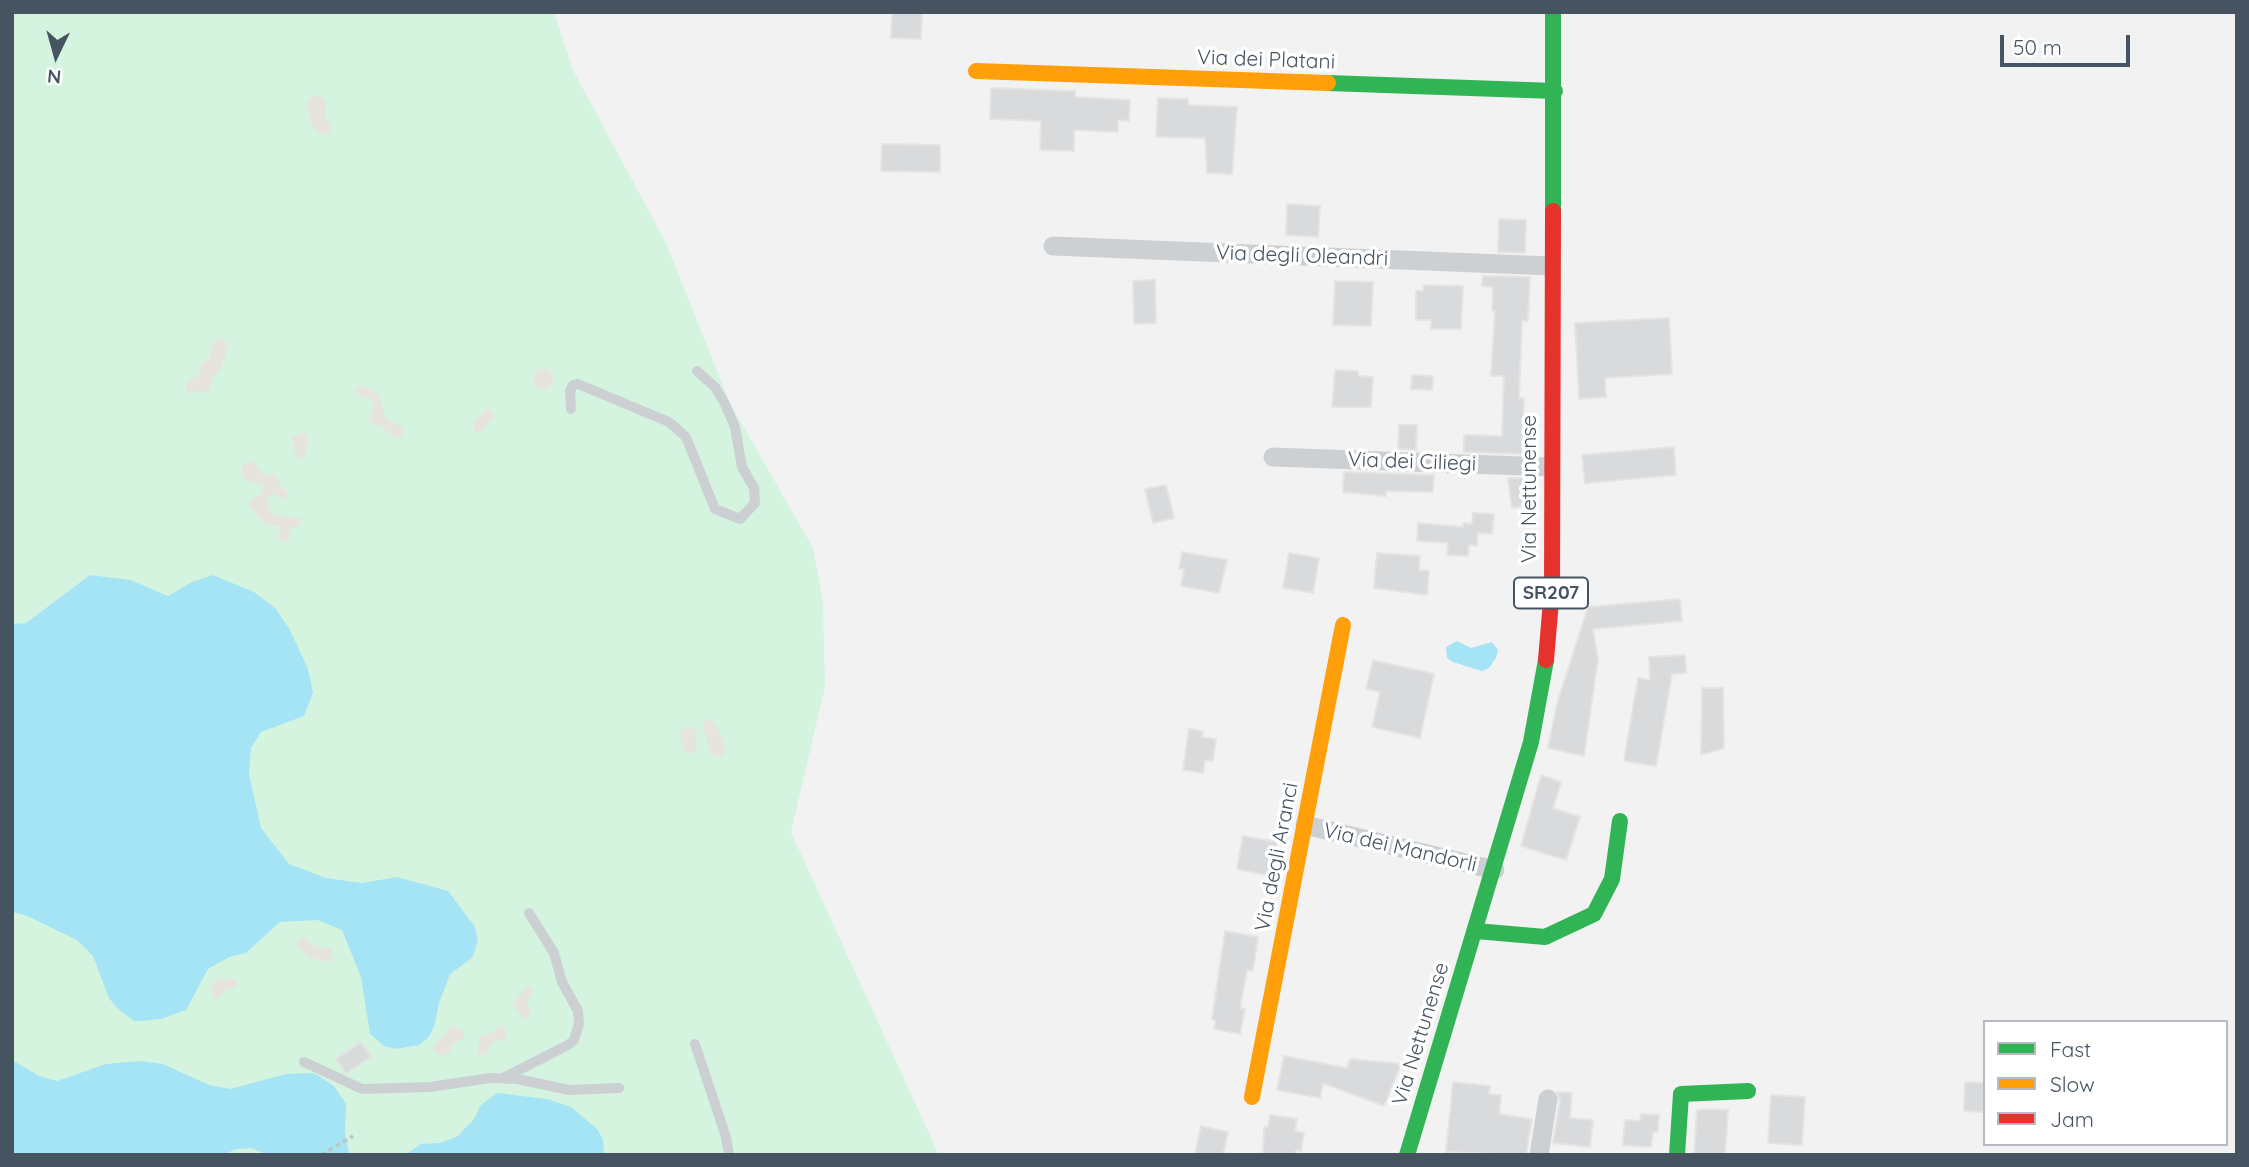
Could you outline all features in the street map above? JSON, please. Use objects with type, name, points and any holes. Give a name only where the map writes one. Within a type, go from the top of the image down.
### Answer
[{"type":"street","name":"Via Nettunense","points":[[1407,1155],[1432,1065],[1495,870],[1531,742],[1544,678],[1552,589],[1550,467],[1555,92],[1553,12]]},
{"type":"street","name":"Via dei Platani","points":[[976,71],[1555,92]]},
{"type":"street","name":"Via degli Oleandri","points":[[1052,246],[1551,266]]},
{"type":"street","name":"Via dei Ciliegi","points":[[1273,457],[1550,467]]},
{"type":"street","name":"Via degli Aranci","points":[[1251,1097],[1343,625]]},
{"type":"street","points":[[1476,931],[1545,937],[1594,914],[1612,879],[1620,821]]},
{"type":"street","name":"Via dei Mandorli","points":[[1305,825],[1495,870]]},
{"type":"street","points":[[1677,1155],[1681,1094],[1748,1091]]},
{"type":"street","points":[[1539,1155],[1548,1100]]},
{"type":"lane","points":[[571,409],[570,391],[573,385],[578,384],[669,422],[686,437],[715,509],[740,519],[755,503],[754,488],[742,467],[735,427],[724,402],[715,387],[697,371]]},
{"type":"lane","points":[[497,1078],[568,1045],[574,1040],[579,1024],[578,1012],[562,982],[554,953],[529,913]]},
{"type":"lane","points":[[695,1044],[726,1137],[729,1155]]},
{"type":"lane","points":[[304,1062],[362,1089],[430,1087],[497,1078],[536,1082],[569,1090],[619,1088]]},
{"type":"path","points":[[321,1155],[353,1136]]},
{"type":"green space","points":[[12,12],[554,12],[573,70],[666,243],[730,403],[813,548],[823,601],[825,687],[791,832],[939,1155],[12,1155]]},
{"type":"sand","points":[[313,95],[321,96],[326,102],[325,117],[332,129],[329,135],[317,132],[311,123],[306,104]]},
{"type":"sand","points":[[218,338],[226,341],[228,350],[220,370],[212,378],[210,391],[186,393],[185,384],[199,374],[201,364],[209,358],[212,344]]},
{"type":"sand","points":[[543,369],[550,372],[553,379],[550,386],[543,389],[536,386],[533,379],[536,372]]},
{"type":"sand","points":[[360,385],[379,395],[386,418],[403,427],[404,432],[400,437],[394,438],[383,428],[368,422],[374,406],[371,399],[353,392]]},
{"type":"sand","points":[[488,409],[493,412],[493,418],[481,432],[475,432],[472,423]]},
{"type":"sand","points":[[301,433],[307,434],[308,440],[305,458],[300,460],[296,457],[292,438]]},
{"type":"sand","points":[[247,461],[255,463],[263,475],[276,475],[281,487],[289,493],[287,499],[274,494],[268,498],[269,509],[275,515],[301,518],[300,525],[290,530],[288,542],[279,540],[281,527],[265,524],[248,505],[249,500],[260,495],[263,488],[262,485],[249,482],[242,476],[242,467]]},
{"type":"sand","points":[[708,719],[715,722],[724,742],[725,751],[721,757],[713,755],[709,750],[703,725]]},
{"type":"sand","points":[[685,727],[693,728],[696,733],[696,750],[692,754],[684,751],[679,734]]},
{"type":"sand","points":[[305,938],[316,948],[332,948],[332,959],[328,962],[308,957],[297,946],[299,939]]},
{"type":"sand","points":[[218,978],[236,980],[238,987],[225,990],[218,999],[213,998],[211,986]]},
{"type":"sand","points":[[528,985],[533,991],[527,1001],[531,1015],[525,1019],[512,1005]]},
{"type":"sand","points":[[451,1025],[463,1030],[465,1038],[454,1043],[448,1054],[441,1056],[432,1046],[446,1035]]},
{"type":"sand","points":[[500,1025],[507,1031],[505,1040],[492,1042],[485,1055],[477,1055],[480,1036],[491,1034]]},
{"type":"water","points":[[90,575],[130,580],[168,596],[192,582],[213,575],[254,592],[276,609],[290,630],[308,669],[313,693],[304,716],[261,732],[251,748],[249,774],[261,828],[289,864],[326,878],[362,883],[397,877],[448,891],[475,927],[478,941],[472,958],[450,974],[439,1003],[434,1027],[428,1038],[419,1045],[395,1049],[384,1046],[370,1034],[361,977],[342,930],[318,920],[280,922],[246,953],[229,957],[208,969],[186,1010],[161,1019],[134,1021],[109,998],[93,956],[77,940],[25,915],[12,912],[12,624],[26,623]]},
{"type":"water","points":[[1457,641],[1471,648],[1492,642],[1498,650],[1496,658],[1489,668],[1482,671],[1453,662],[1447,658],[1446,647]]},
{"type":"water","points":[[12,1060],[39,1076],[57,1081],[106,1064],[139,1061],[163,1064],[209,1085],[230,1089],[286,1074],[314,1073],[334,1086],[346,1104],[345,1136],[350,1155],[268,1155],[251,1148],[236,1149],[223,1155],[12,1155]]},
{"type":"water","points":[[497,1093],[547,1099],[571,1107],[598,1130],[603,1140],[604,1155],[405,1155],[421,1144],[440,1143],[458,1136],[474,1119],[481,1105]]},
{"type":"building","points":[[892,12],[922,12],[921,39],[891,38]]},
{"type":"building","points":[[991,88],[1075,91],[1075,97],[1130,100],[1129,121],[1118,120],[1118,132],[1074,130],[1074,151],[1040,150],[1041,121],[990,119]]},
{"type":"building","points":[[1158,98],[1188,99],[1188,105],[1237,107],[1232,174],[1207,173],[1205,138],[1156,137]]},
{"type":"building","points":[[882,144],[940,145],[940,172],[881,171]]},
{"type":"building","points":[[1287,204],[1320,206],[1318,237],[1286,235]]},
{"type":"building","points":[[1499,219],[1526,220],[1525,253],[1498,252]]},
{"type":"building","points":[[1483,276],[1530,277],[1528,321],[1522,321],[1519,398],[1524,398],[1522,454],[1464,452],[1464,435],[1502,436],[1504,376],[1491,376],[1495,311],[1492,311],[1493,287],[1482,286]]},
{"type":"building","points":[[1155,280],[1156,323],[1134,324],[1133,281]]},
{"type":"building","points":[[1335,281],[1373,282],[1371,326],[1333,325]]},
{"type":"building","points":[[1424,285],[1463,286],[1461,329],[1431,329],[1431,320],[1416,320],[1416,291],[1423,291]]},
{"type":"building","points":[[1669,318],[1672,374],[1605,378],[1606,397],[1579,399],[1575,323]]},
{"type":"building","points":[[1335,370],[1358,371],[1358,376],[1373,377],[1371,407],[1332,407]]},
{"type":"building","points":[[1412,375],[1433,376],[1432,390],[1411,389]]},
{"type":"building","points":[[1399,425],[1417,425],[1416,450],[1398,449]]},
{"type":"building","points":[[1674,447],[1676,475],[1585,483],[1582,455]]},
{"type":"building","points":[[1344,472],[1434,475],[1433,492],[1386,491],[1386,496],[1343,492]]},
{"type":"building","points":[[1508,478],[1523,478],[1528,505],[1512,508]]},
{"type":"building","points":[[1166,485],[1174,518],[1153,523],[1145,489]]},
{"type":"building","points":[[1473,513],[1494,514],[1492,534],[1478,533],[1477,546],[1469,545],[1468,556],[1447,555],[1448,543],[1417,541],[1418,523],[1463,527],[1463,523],[1472,524]]},
{"type":"building","points":[[1182,552],[1227,560],[1219,593],[1181,586],[1184,569],[1179,569]]},
{"type":"building","points":[[1289,553],[1319,558],[1313,593],[1283,588]]},
{"type":"building","points":[[1377,553],[1420,556],[1419,570],[1429,571],[1427,595],[1374,588]]},
{"type":"building","points":[[1680,599],[1682,621],[1593,629],[1598,659],[1584,756],[1548,748],[1557,704],[1588,607]]},
{"type":"building","points":[[1685,655],[1686,673],[1672,674],[1656,766],[1624,761],[1638,678],[1650,680],[1649,657]]},
{"type":"building","points":[[1373,660],[1434,674],[1420,738],[1372,727],[1380,692],[1366,689]]},
{"type":"building","points":[[1702,688],[1723,688],[1724,748],[1701,755]]},
{"type":"building","points":[[1189,729],[1203,731],[1202,737],[1216,739],[1213,761],[1205,760],[1203,773],[1183,770]]},
{"type":"building","points":[[1541,775],[1561,782],[1553,808],[1580,817],[1566,860],[1521,846]]},
{"type":"building","points":[[1243,836],[1277,842],[1271,876],[1237,869]]},
{"type":"building","points":[[1225,931],[1258,937],[1253,971],[1247,970],[1240,1008],[1245,1009],[1240,1034],[1214,1029],[1216,1020],[1212,1019]]},
{"type":"building","points":[[361,1042],[371,1057],[346,1074],[336,1059]]},
{"type":"building","points":[[1284,1056],[1347,1068],[1350,1059],[1401,1064],[1384,1106],[1323,1083],[1320,1098],[1277,1090]]},
{"type":"building","points":[[1453,1082],[1490,1086],[1489,1094],[1501,1095],[1499,1114],[1532,1119],[1526,1155],[1446,1152]]},
{"type":"building","points":[[1965,1082],[1983,1083],[1983,1112],[1964,1111]]},
{"type":"building","points":[[1557,1092],[1572,1093],[1570,1118],[1593,1120],[1590,1147],[1553,1143],[1560,1101]]},
{"type":"building","points":[[1771,1095],[1805,1097],[1802,1145],[1768,1143]]},
{"type":"building","points":[[1697,1110],[1728,1110],[1725,1155],[1694,1155]]},
{"type":"building","points":[[1641,1114],[1659,1115],[1658,1132],[1653,1132],[1651,1147],[1623,1145],[1625,1120],[1640,1121]]},
{"type":"building","points":[[1270,1115],[1297,1119],[1295,1131],[1304,1133],[1301,1151],[1296,1150],[1295,1155],[1263,1155],[1264,1127],[1268,1128]]},
{"type":"building","points":[[1201,1126],[1228,1132],[1223,1155],[1195,1155]]},
{"type":"traffic: fast","points":[[1553,12],[1553,211]]},
{"type":"traffic: fast","points":[[1328,83],[1555,91]]},
{"type":"traffic: fast","points":[[1407,1155],[1531,742],[1546,660]]},
{"type":"traffic: fast","points":[[1476,931],[1545,937],[1594,914],[1612,879],[1620,821]]},
{"type":"traffic: fast","points":[[1677,1155],[1681,1094],[1748,1091]]},
{"type":"traffic: slow","points":[[976,71],[1328,83]]},
{"type":"traffic: slow","points":[[1252,1097],[1343,625]]},
{"type":"traffic: jam","points":[[1546,660],[1552,589],[1553,211]]}]
